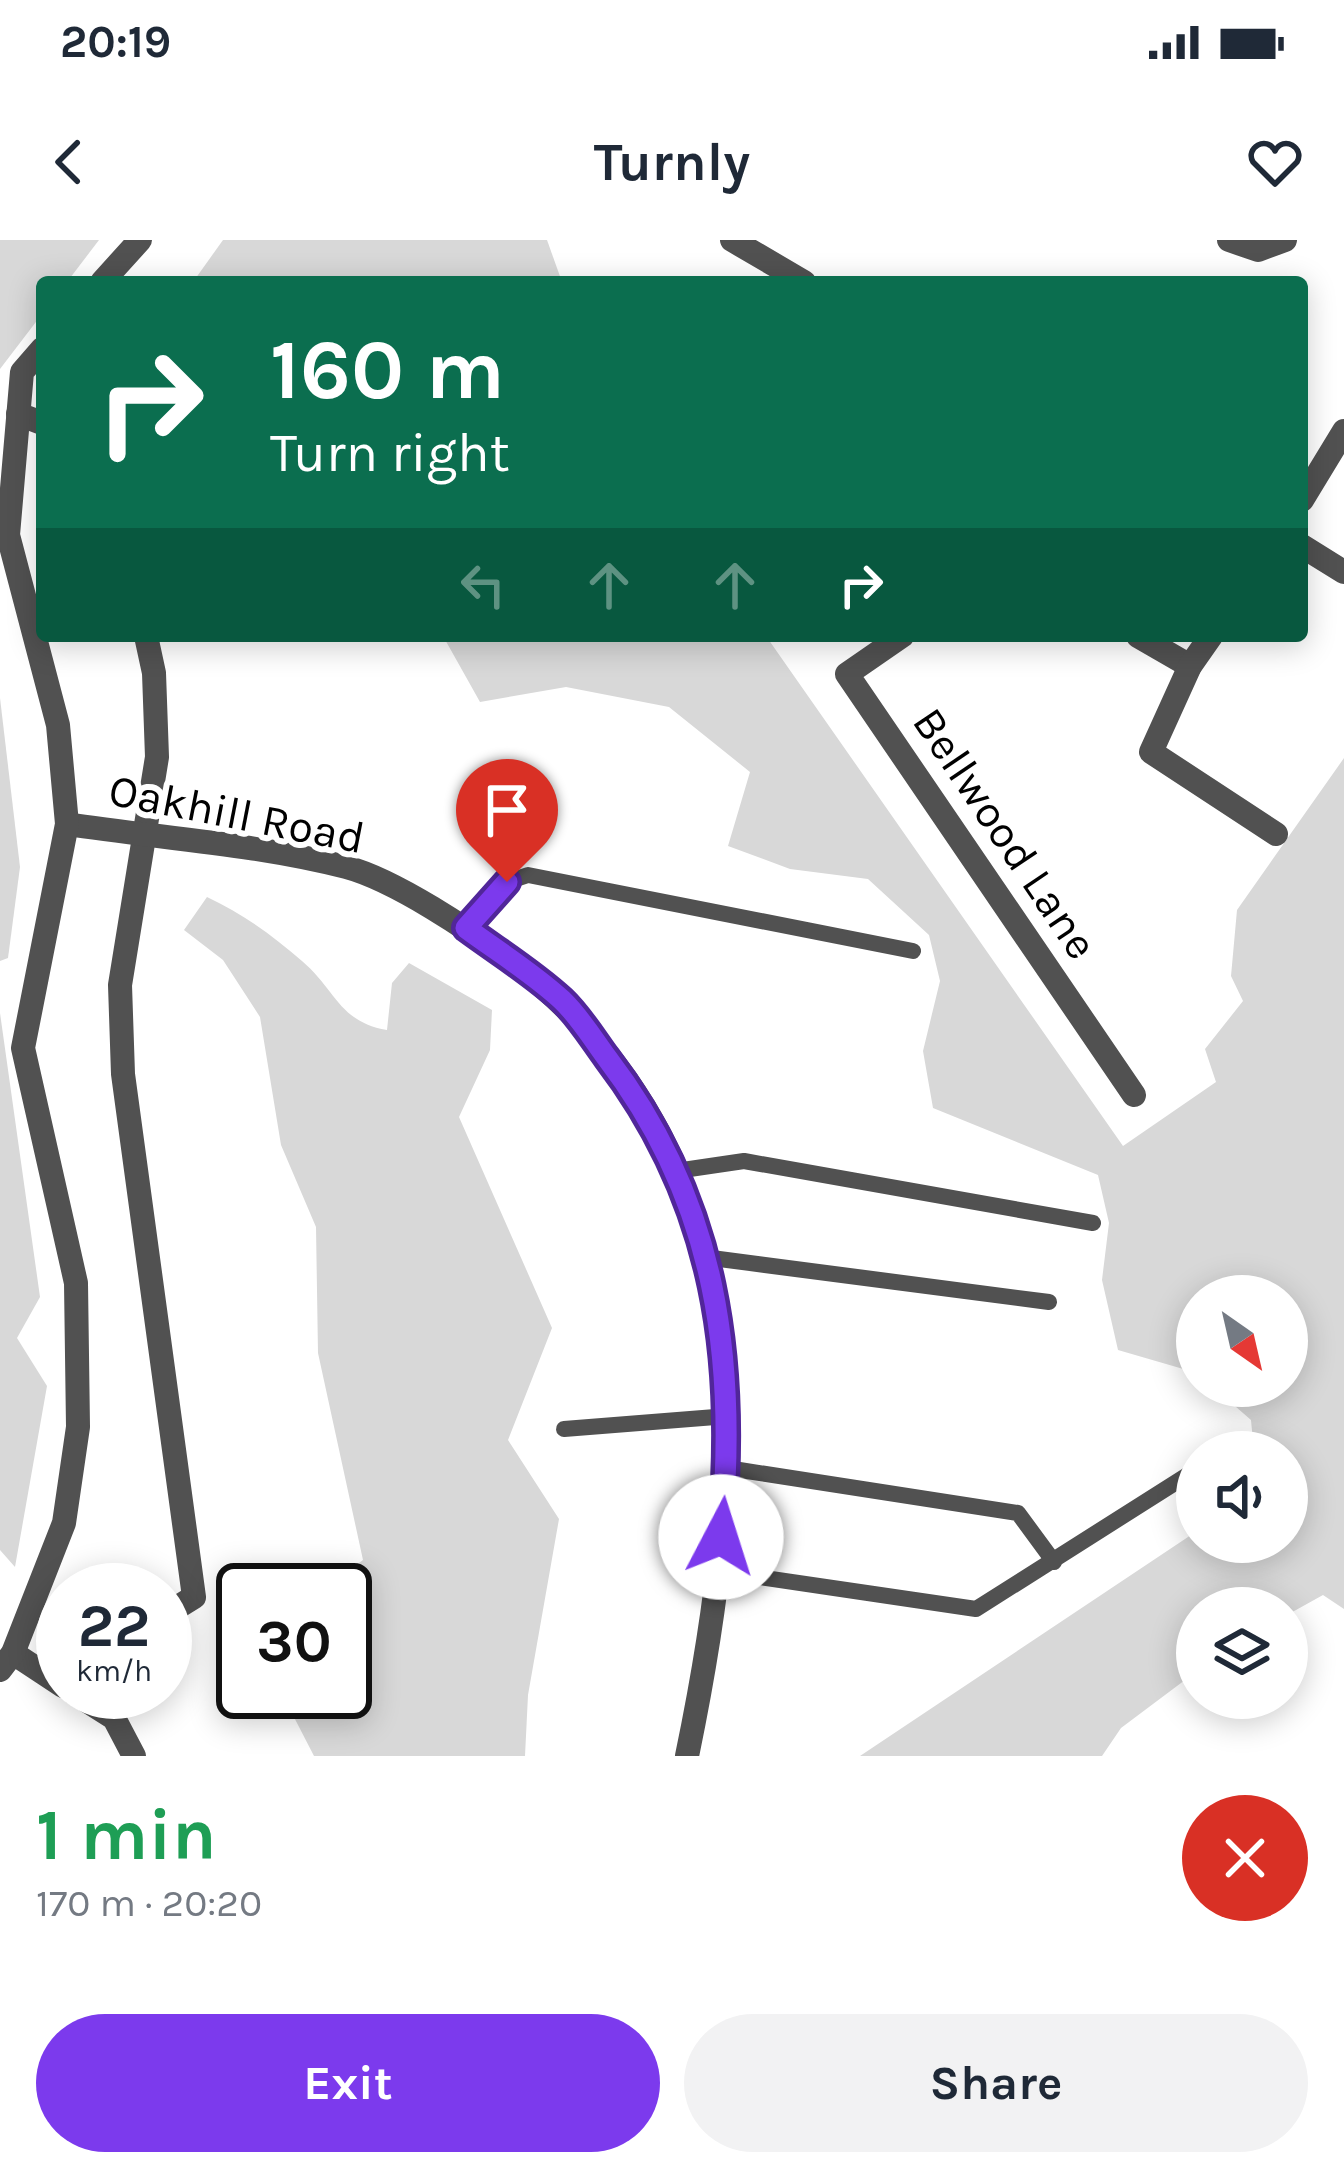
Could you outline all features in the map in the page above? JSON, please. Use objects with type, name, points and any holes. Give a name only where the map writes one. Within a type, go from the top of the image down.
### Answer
[{"type":"street","points":[[107,276],[140,240]]},
{"type":"street","points":[[732,240],[794,276]]},
{"type":"street","points":[[1229,240],[1258,250],[1285,240]]},
{"type":"street","points":[[36,356],[22,372],[30,418],[8,535],[36,641]]},
{"type":"street","points":[[1308,490],[1344,431]]},
{"type":"street","points":[[1308,550],[1344,572]]},
{"type":"street","points":[[36,642],[58,725],[67,824],[23,1048],[76,1283],[78,1427],[64,1523],[6,1661],[36,1672]]},
{"type":"street","points":[[147,642],[154,673],[157,757],[120,985],[123,1074],[189,1563]]},
{"type":"street","name":"Bellwood Lane","points":[[893,642],[847,674],[1134,1095]]},
{"type":"street","points":[[1148,642],[1190,666]]},
{"type":"street","points":[[1206,642],[1151,752],[1276,834]]},
{"type":"street","name":"Oakhill Road","points":[[67,824],[350,868],[466,928],[563,1001],[640,1101],[676,1171],[721,1314],[728,1468],[718,1571],[687,1756]]},
{"type":"street","points":[[115,1719],[134,1756]]},
{"type":"lane","points":[[466,928],[507,882],[529,875],[913,951]]},
{"type":"lane","points":[[676,1171],[744,1161],[1093,1223]]},
{"type":"lane","points":[[704,1257],[1048,1302]]},
{"type":"lane","points":[[564,1429],[728,1416]]},
{"type":"lane","points":[[728,1468],[1018,1513],[1054,1562]]},
{"type":"lane","points":[[718,1571],[976,1609],[1176,1483]]},
{"type":"shaded area","points":[[0,240],[99,240],[72,276],[36,276],[36,322],[0,369]]},
{"type":"shaded area","points":[[223,240],[547,240],[560,276],[197,276]]},
{"type":"shaded area","points":[[446,642],[770,642],[1123,1146],[1216,1082],[1205,1049],[1243,1001],[1231,976],[1237,910],[1344,758],[1344,1609],[1323,1595],[1308,1603],[1308,1587],[1176,1587],[1176,1687],[1121,1728],[1102,1756],[860,1756],[1176,1545],[1176,1563],[1308,1563],[1308,1431],[1252,1431],[1251,1420],[1236,1407],[1308,1407],[1308,1275],[1176,1275],[1176,1367],[1118,1350],[1102,1280],[1109,1223],[1098,1175],[933,1108],[923,1051],[940,981],[929,935],[868,879],[790,869],[728,846],[750,772],[669,707],[566,687],[480,702]]},
{"type":"shaded area","points":[[0,698],[20,867],[8,958],[0,961]]},
{"type":"shaded area","points":[[207,897],[280,942],[348,1012],[371,1026],[387,1030],[392,983],[409,963],[492,1010],[490,1050],[459,1117],[552,1328],[508,1440],[559,1519],[528,1695],[525,1756],[314,1756],[295,1719],[372,1719],[372,1563],[359,1563],[363,1560],[318,1353],[316,1227],[281,1145],[260,1017],[223,960],[184,930]]},
{"type":"shaded area","points":[[0,1013],[40,1297],[17,1338],[47,1386],[15,1567],[0,1550]]},
{"type":"route","points":[[507,882],[466,928],[563,1001],[640,1101],[686,1192],[721,1314],[730,1441],[721,1537]]}]
